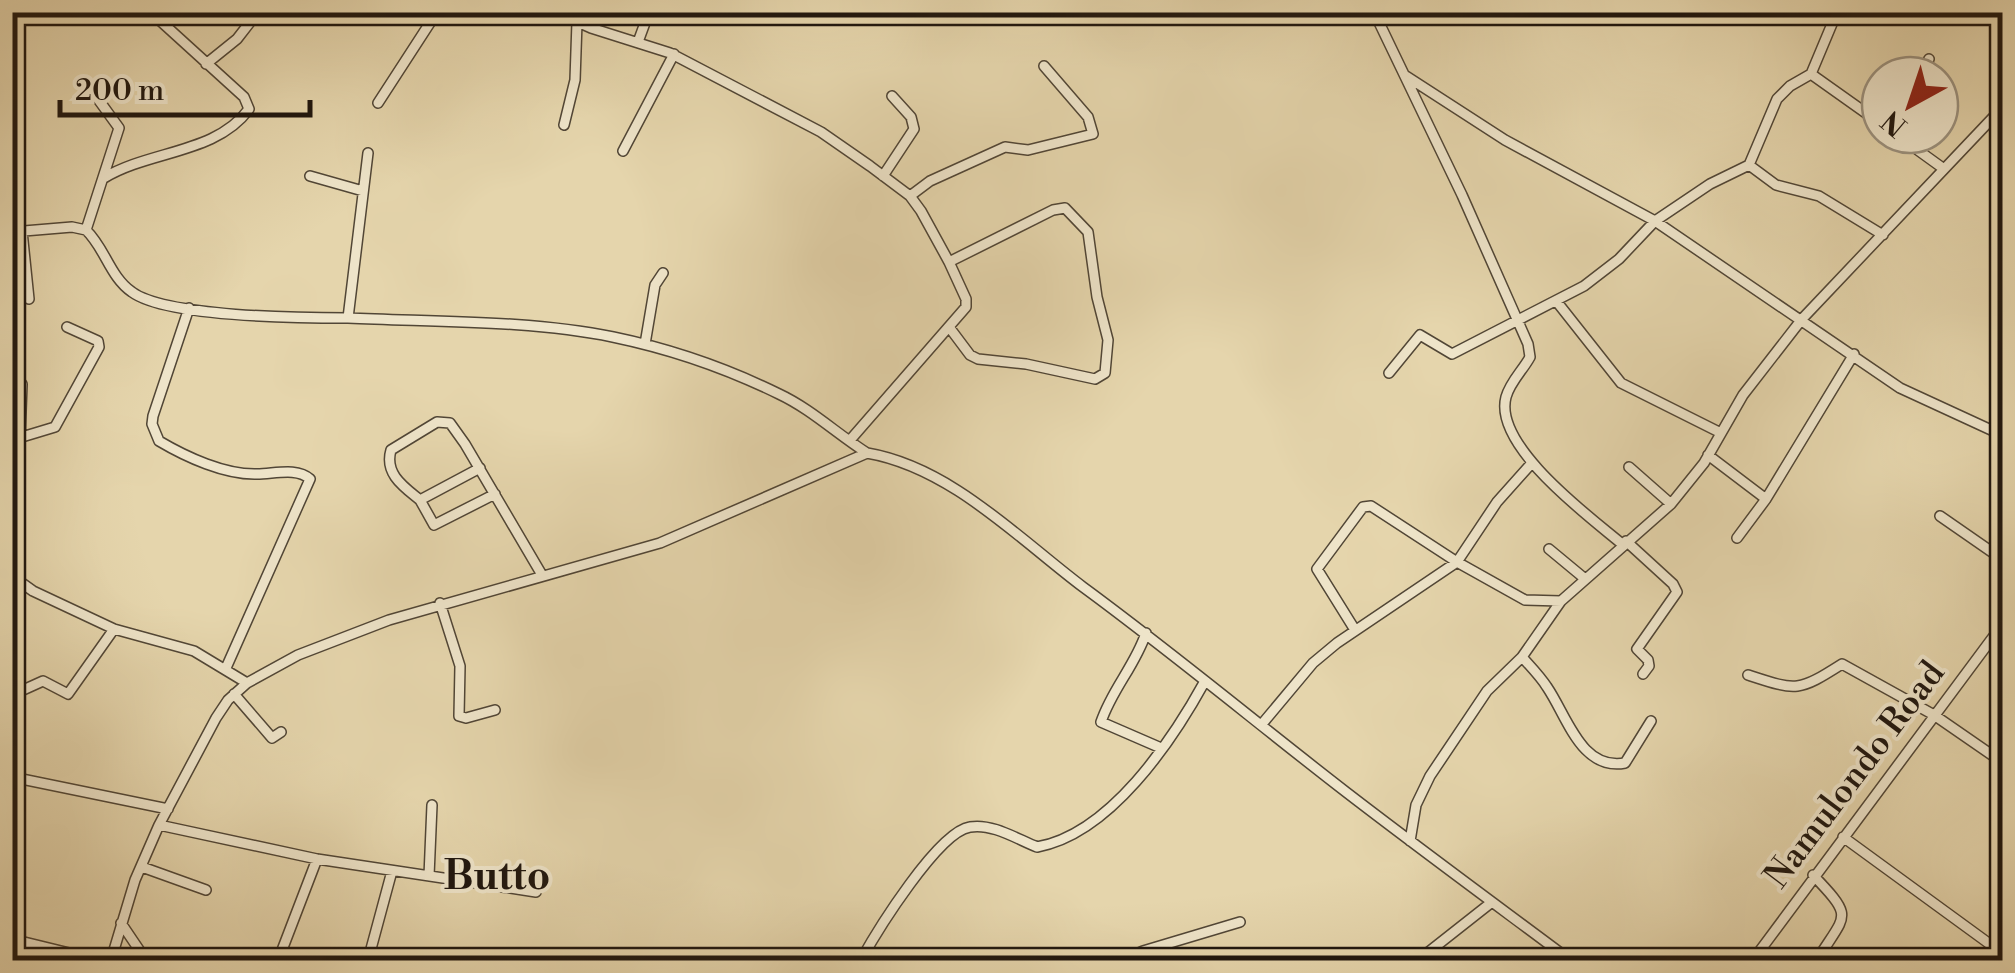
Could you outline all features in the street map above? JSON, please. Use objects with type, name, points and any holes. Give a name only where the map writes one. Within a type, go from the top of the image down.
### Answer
[{"type":"street","points":[[206,64],[237,40],[258,12]]},
{"type":"street","points":[[378,103],[437,12]]},
{"type":"street","points":[[555,12],[674,54],[821,132],[910,196],[966,298],[962,314],[851,440]]},
{"type":"street","points":[[638,42],[649,12]]},
{"type":"street","points":[[1374,12],[1528,344],[1530,357],[1511,386],[1505,407],[1531,464],[1674,584],[1677,592],[1637,648],[1648,660],[1643,674]]},
{"type":"street","points":[[1389,373],[1420,335],[1452,354],[1557,302],[1610,266],[1655,220],[1710,184],[1749,165],[1776,99],[1811,74],[1838,12]]},
{"type":"street","points":[[104,178],[128,164],[216,138],[240,120],[249,104],[156,17]]},
{"type":"street","points":[[564,126],[575,80],[577,22]]},
{"type":"street","points":[[623,151],[674,54]]},
{"type":"street","points":[[910,196],[930,181],[1004,148],[1028,150],[1092,134],[1088,117],[1044,66]]},
{"type":"street","points":[[1811,74],[1860,108]]},
{"type":"street","points":[[1406,76],[1506,140],[1655,220],[1900,388],[2002,435]]},
{"type":"street","points":[[86,230],[119,128],[90,88]]},
{"type":"street","points":[[883,176],[914,129],[911,117],[892,96]]},
{"type":"street","points":[[1410,840],[1416,805],[1430,776],[1487,691],[1522,657],[1561,601],[1671,504],[1708,455],[1743,395],[1802,320],[2002,108]]},
{"type":"street","points":[[348,318],[368,153]]},
{"type":"street","points":[[1925,155],[1944,169]]},
{"type":"street","points":[[1749,165],[1776,185],[1820,196],[1883,234]]},
{"type":"street","points":[[310,176],[363,191]]},
{"type":"street","points":[[949,262],[1053,210],[1065,208],[1088,232],[1108,340],[1105,374],[1094,379],[1026,364],[978,359],[970,355],[949,327]]},
{"type":"street","points":[[29,299],[17,232],[72,227],[86,230],[132,292],[157,303],[609,336],[723,369],[782,395],[867,453],[888,456],[939,480],[990,515],[1570,960]]},
{"type":"street","points":[[644,344],[655,285],[663,273]]},
{"type":"street","points":[[1557,302],[1621,383],[1721,433]]},
{"type":"street","points":[[189,308],[153,416],[152,424],[160,441],[233,472],[301,472],[310,479],[226,668]]},
{"type":"street","points":[[22,384],[16,439],[54,426],[99,348],[98,340],[67,327]]},
{"type":"street","points":[[1737,538],[1766,498],[1854,354]]},
{"type":"street","points":[[495,494],[434,525],[420,500],[394,476],[388,457],[391,450],[437,422],[450,423],[480,468],[542,575]]},
{"type":"street","points":[[111,960],[159,825],[198,748],[234,694],[247,683],[313,649],[440,603],[660,543],[867,453]]},
{"type":"street","points":[[1708,455],[1766,498]]},
{"type":"street","points":[[1262,724],[1313,663],[1457,562],[1497,502],[1531,464]]},
{"type":"street","points":[[1629,467],[1671,504]]},
{"type":"street","points":[[420,500],[480,468]]},
{"type":"street","points":[[1356,630],[1317,572],[1363,507],[1372,506],[1457,562],[1525,600],[1561,601]]},
{"type":"street","points":[[1940,516],[2002,559]]},
{"type":"street","points":[[1549,549],[1584,578]]},
{"type":"street","points":[[13,576],[33,591],[114,629],[176,643],[247,683]]},
{"type":"street","points":[[440,603],[458,656],[459,716],[466,718],[495,710]]},
{"type":"street","name":"Namulondo Road","points":[[1752,960],[2002,625]]},
{"type":"street","points":[[12,695],[43,681],[68,694],[114,629]]},
{"type":"street","points":[[1146,633],[1136,660],[1101,722],[1160,748]]},
{"type":"street","points":[[1522,657],[1546,685],[1585,752],[1605,762],[1625,763],[1651,721]]},
{"type":"street","points":[[1748,675],[1788,688],[1802,688],[1842,664],[1934,715],[2002,762]]},
{"type":"street","points":[[861,960],[894,909],[951,836],[965,828],[988,827],[1037,847],[1074,833],[1130,788],[1189,710],[1205,680]]},
{"type":"street","points":[[234,694],[272,738],[281,732]]},
{"type":"street","points":[[12,777],[168,809]]},
{"type":"street","points":[[429,876],[432,804]]},
{"type":"street","points":[[159,825],[318,860],[536,892]]},
{"type":"street","points":[[1843,837],[2002,953]]},
{"type":"street","points":[[279,958],[318,860]]},
{"type":"street","points":[[142,866],[206,890]]},
{"type":"street","points":[[368,960],[392,871]]},
{"type":"street","points":[[1813,875],[1837,899],[1844,914],[1840,928],[1817,960]]},
{"type":"street","points":[[1412,960],[1426,954],[1492,902]]},
{"type":"street","points":[[1123,960],[1240,922]]},
{"type":"street","points":[[121,923],[146,960]]},
{"type":"street","points":[[12,939],[98,960]]},
{"type":"street","points":[[1039,960],[1055,960]]},
{"type":"district","name":"Butto","points":[[497,877]]}]
